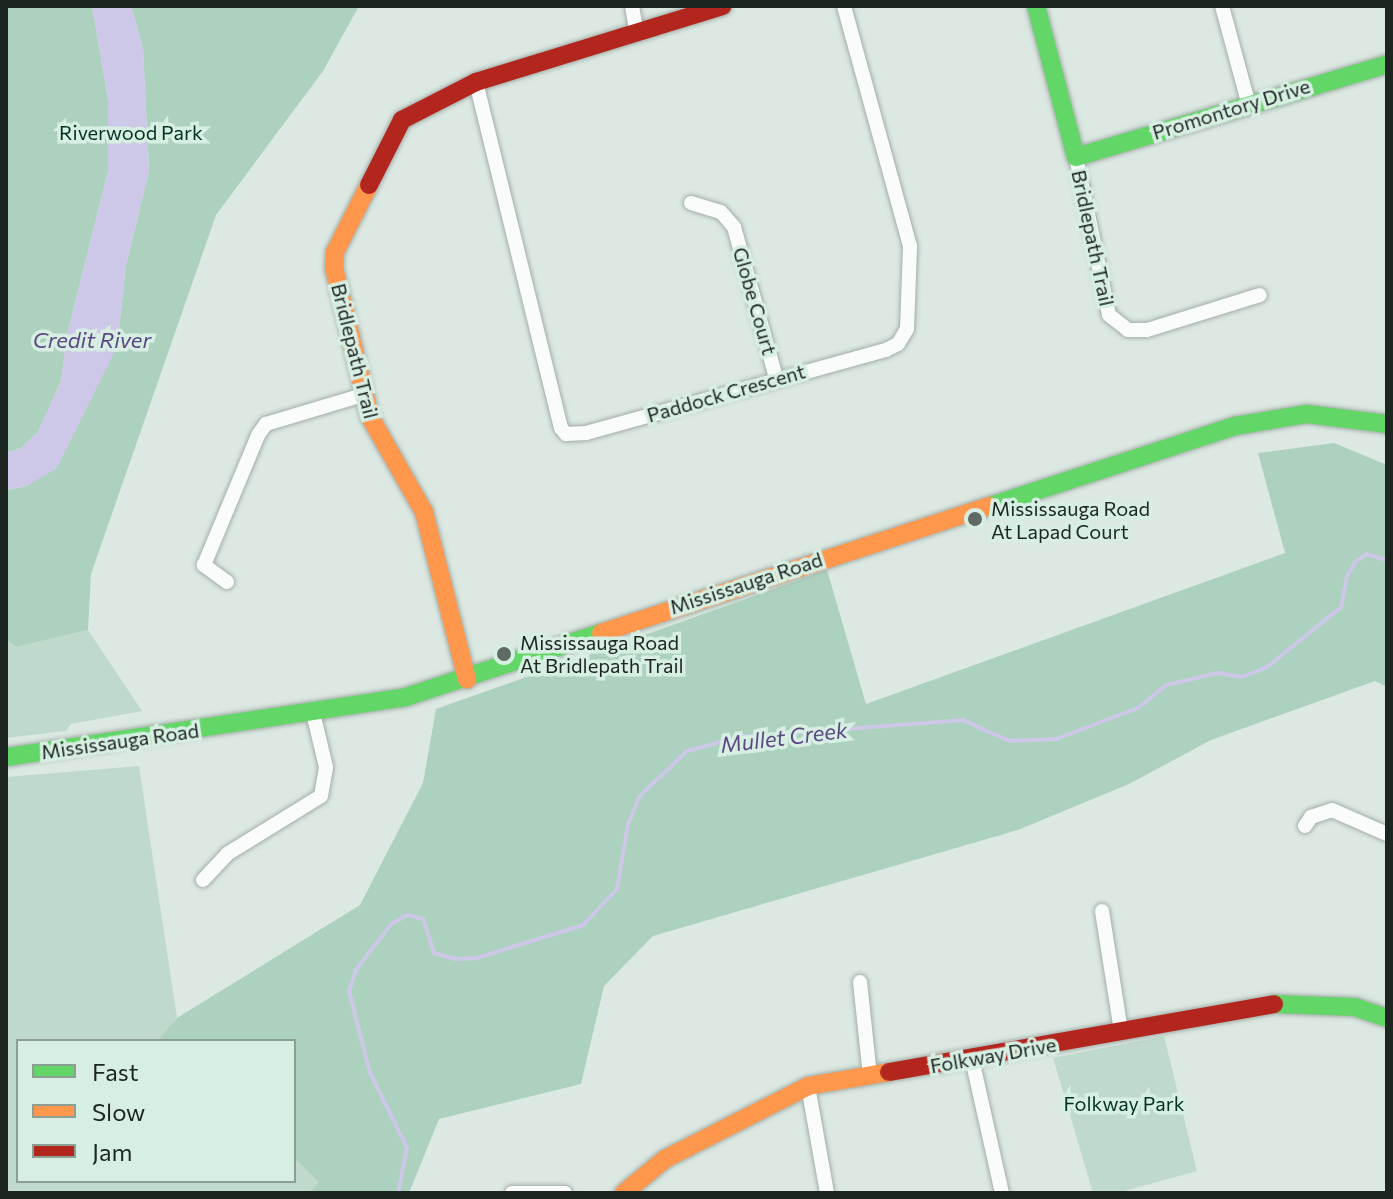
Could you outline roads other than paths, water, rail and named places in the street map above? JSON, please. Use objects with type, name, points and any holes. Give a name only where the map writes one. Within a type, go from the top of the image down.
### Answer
[{"type":"street","points":[[632,6],[637,33]]},
{"type":"street","name":"Bridlepath Trail","points":[[467,680],[424,512],[380,442],[334,268],[335,252],[402,120],[476,82],[723,6]]},
{"type":"street","name":"Paddock Crescent","points":[[476,82],[566,434],[586,433],[776,377],[886,350],[898,344],[907,329],[910,246],[844,6]]},
{"type":"street","name":"Bridlepath Trail","points":[[1036,6],[1076,157],[1109,315],[1128,330],[1147,330],[1260,295]]},
{"type":"street","points":[[1222,6],[1248,102]]},
{"type":"street","name":"Promontory Drive","points":[[1076,157],[1248,102],[1387,64]]},
{"type":"street","name":"Globe Court","points":[[691,203],[721,212],[734,227],[776,377]]},
{"type":"street","points":[[227,582],[204,565],[258,435],[266,424],[366,394]]},
{"type":"street","name":"Mississauga Road","points":[[6,757],[313,713],[467,680],[684,604],[1235,426],[1307,414],[1387,424]]},
{"type":"street","points":[[203,880],[227,854],[321,796],[326,767],[313,713]]},
{"type":"street","points":[[1305,826],[1311,817],[1332,810],[1387,834]]},
{"type":"street","points":[[1102,911],[1121,1031]]},
{"type":"street","points":[[860,982],[870,1076]]},
{"type":"street","name":"Folkway Drive","points":[[624,1193],[665,1159],[808,1086],[1286,1002],[1355,1007],[1387,1018]]},
{"type":"street","points":[[972,1059],[1002,1193]]},
{"type":"street","points":[[808,1086],[827,1193]]},
{"type":"street","points":[[512,1193],[565,1193]]},
{"type":"water","name":"Credit River","points":[[92,6],[131,6],[143,49],[149,171],[126,265],[117,347],[57,468],[27,486],[6,490],[6,453],[21,448],[38,432],[61,381],[67,335],[108,171],[108,99]]},
{"type":"waterway","name":"Mullet Creek","points":[[398,1193],[407,1148],[370,1073],[349,991],[356,970],[391,924],[408,915],[423,919],[434,953],[456,959],[477,958],[583,925],[617,889],[628,824],[640,796],[687,751],[739,737],[963,720],[1009,741],[1056,739],[1138,708],[1166,685],[1218,673],[1242,677],[1266,668],[1341,607],[1347,576],[1355,562],[1367,554],[1387,560]]},
{"type":"place","name":"Mississauga Road At Lapad Court","points":[[975,519]]},
{"type":"place","name":"Mississauga Road At Bridlepath Trail","points":[[504,654]]},
{"type":"park label","name":"Riverwood Park","points":[[131,132]]},
{"type":"park label","name":"Folkway Park","points":[[1124,1103]]}]
